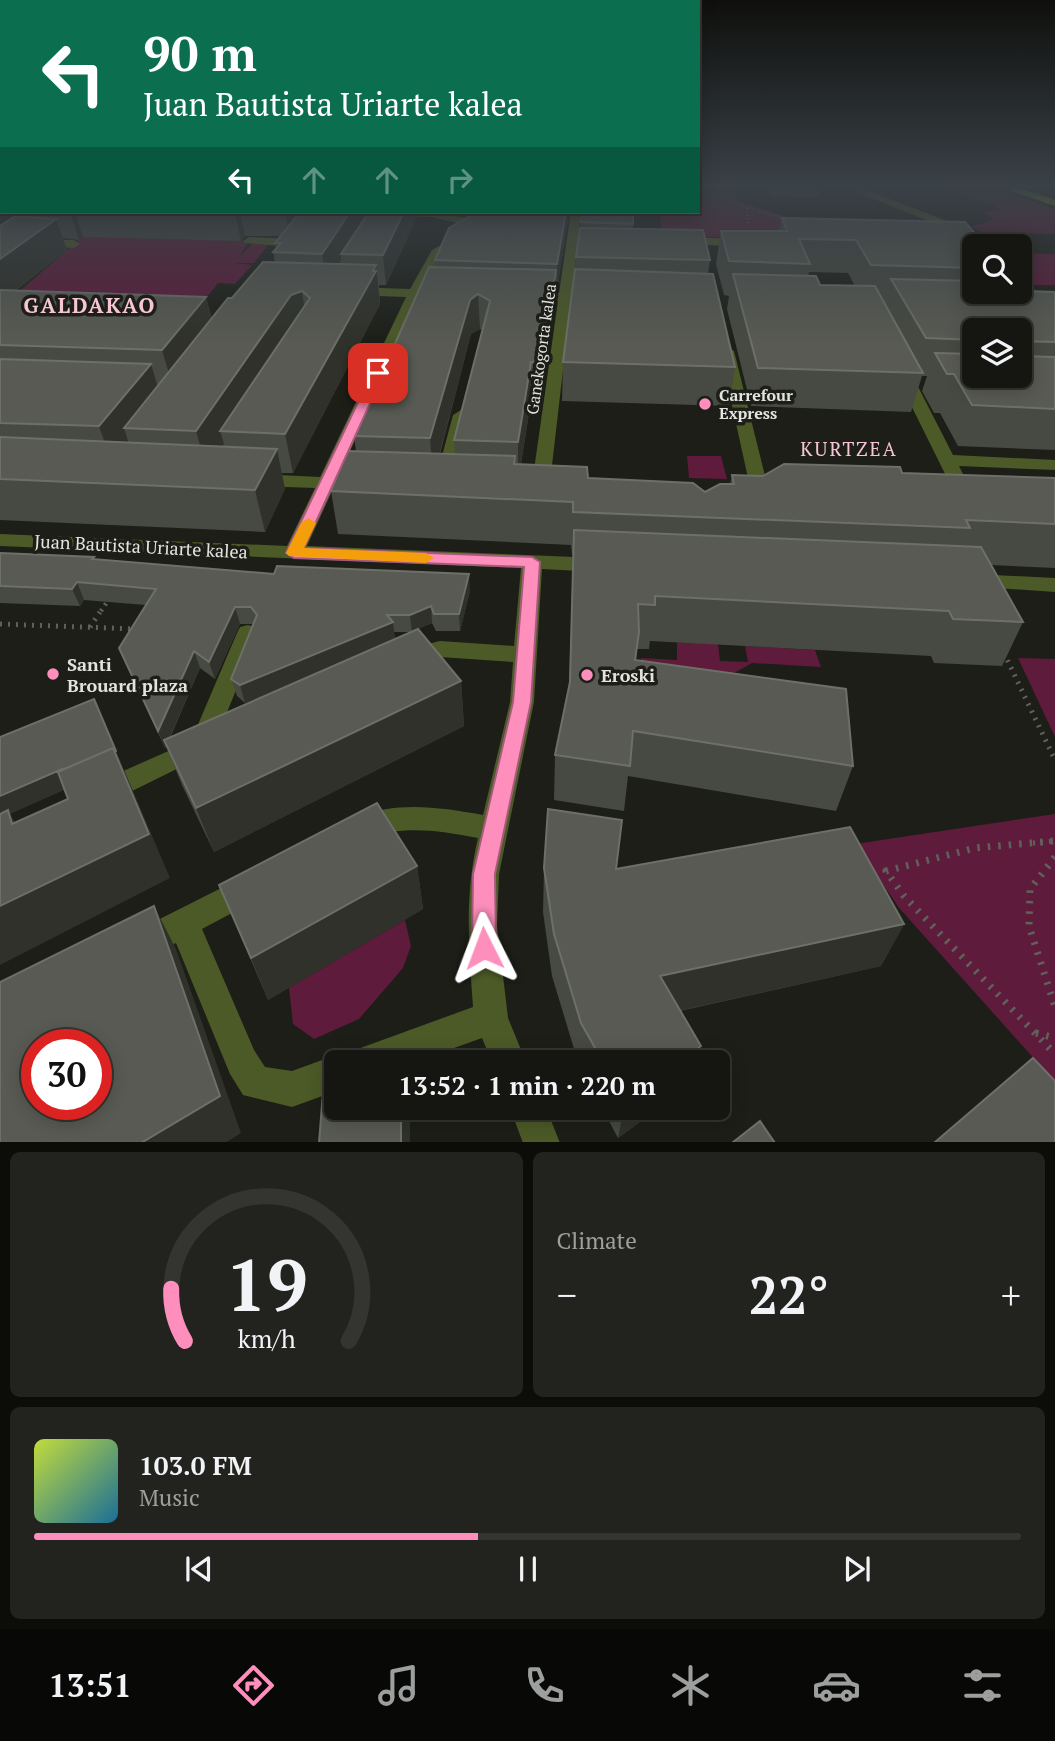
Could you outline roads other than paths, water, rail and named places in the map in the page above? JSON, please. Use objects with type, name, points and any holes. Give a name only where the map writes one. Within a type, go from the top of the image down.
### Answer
[{"type":"street","points":[[249,241],[289,248],[296,238]]},
{"type":"street","points":[[294,553],[436,253],[463,238]]},
{"type":"street","name":"Ganekogorta kalea","points":[[565,492],[533,491],[567,298],[573,238]]},
{"type":"street","points":[[27,241],[74,244]]},
{"type":"street","points":[[702,247],[668,244],[762,243]]},
{"type":"street","points":[[946,248],[962,251]]},
{"type":"street","points":[[571,254],[620,255]]},
{"type":"street","points":[[331,291],[452,294]]},
{"type":"street","points":[[518,296],[618,299]]},
{"type":"street","points":[[725,341],[768,496],[734,495]]},
{"type":"street","points":[[896,359],[915,384],[946,460],[972,498],[945,502]]},
{"type":"street","points":[[444,488],[465,401]]},
{"type":"street","points":[[946,460],[1055,465]]},
{"type":"street","points":[[238,480],[380,485]]},
{"type":"street","name":"Juan Bautista Uriarte kalea","points":[[0,540],[627,566]]},
{"type":"street","points":[[504,1050],[491,1018],[482,925],[484,874],[522,702],[532,562]]},
{"type":"street","points":[[952,580],[1055,585]]},
{"type":"street","points":[[201,748],[247,634]]},
{"type":"street","points":[[390,664],[440,649],[527,655]]},
{"type":"street","points":[[75,805],[239,731]]},
{"type":"street","points":[[344,837],[379,819],[439,819],[494,829]]},
{"type":"street","points":[[122,955],[273,875]]},
{"type":"street","points":[[183,922],[242,1062],[255,1083],[292,1089],[324,1077]]},
{"type":"street","points":[[401,1050],[491,1018]]},
{"type":"street","points":[[533,1120],[542,1142]]},
{"type":"place","name":"Carrefour Express","points":[[705,404]]},
{"type":"place","name":"Santi Brouard plaza","points":[[53,674]]},
{"type":"place","name":"Eroski","points":[[587,675]]},
{"type":"district","name":"GALDAKAO","points":[[90,305]]},
{"type":"district","name":"KURTZEA","points":[[849,448]]}]
